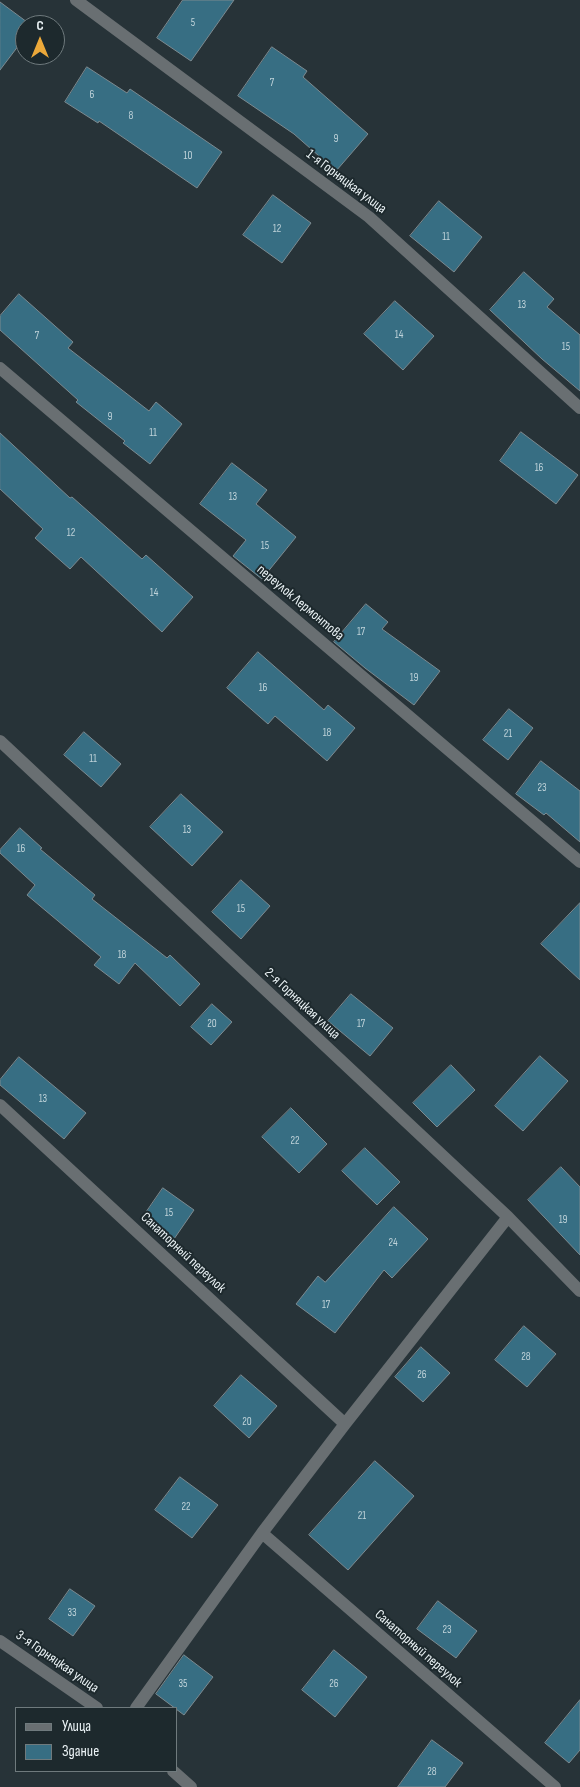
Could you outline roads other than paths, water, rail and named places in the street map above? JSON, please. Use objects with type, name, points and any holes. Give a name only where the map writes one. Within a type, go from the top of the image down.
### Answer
[{"type":"street","name":"1-я Горняцкая улица","points":[[76,0],[370,217],[580,408]]},
{"type":"street","name":"переулок Лермонтова","points":[[0,368],[580,862]]},
{"type":"street","name":"2-я Горняцкая улица","points":[[0,741],[508,1217],[580,1292]]},
{"type":"street","name":"Санаторный переулок","points":[[0,1105],[345,1424]]},
{"type":"street","points":[[137,1707],[262,1533],[508,1217]]},
{"type":"street","name":"Санаторный переулок","points":[[262,1533],[555,1787]]},
{"type":"street","name":"3-я Горняцкая улица","points":[[2,1647],[95,1707]]},
{"type":"street","points":[[174,1772],[191,1787]]}]
